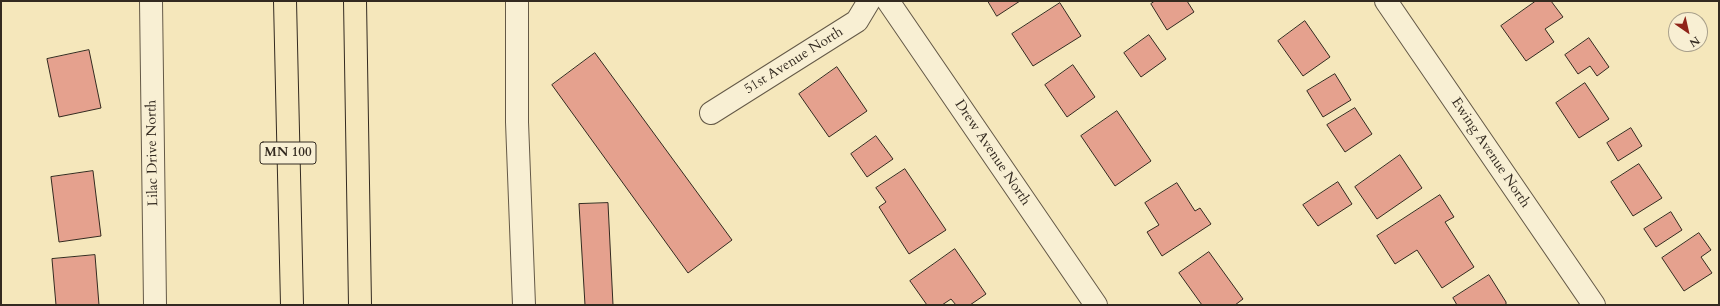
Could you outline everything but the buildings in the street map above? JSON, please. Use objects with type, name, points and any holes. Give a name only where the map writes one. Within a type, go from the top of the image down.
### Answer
[{"type":"highway","name":"MN 100","points":[[285,1],[292,305]]},
{"type":"highway","points":[[355,1],[360,305]]},
{"type":"street","name":"Lilac Drive North","points":[[151,1],[155,305]]},
{"type":"street","points":[[517,1],[517,122],[524,305]]},
{"type":"street","name":"51st Avenue North","points":[[711,113],[857,21],[869,1]]},
{"type":"street","name":"Drew Avenue North","points":[[888,1],[1096,305]]},
{"type":"street","name":"Ewing Avenue North","points":[[1386,1],[1594,305]]}]
